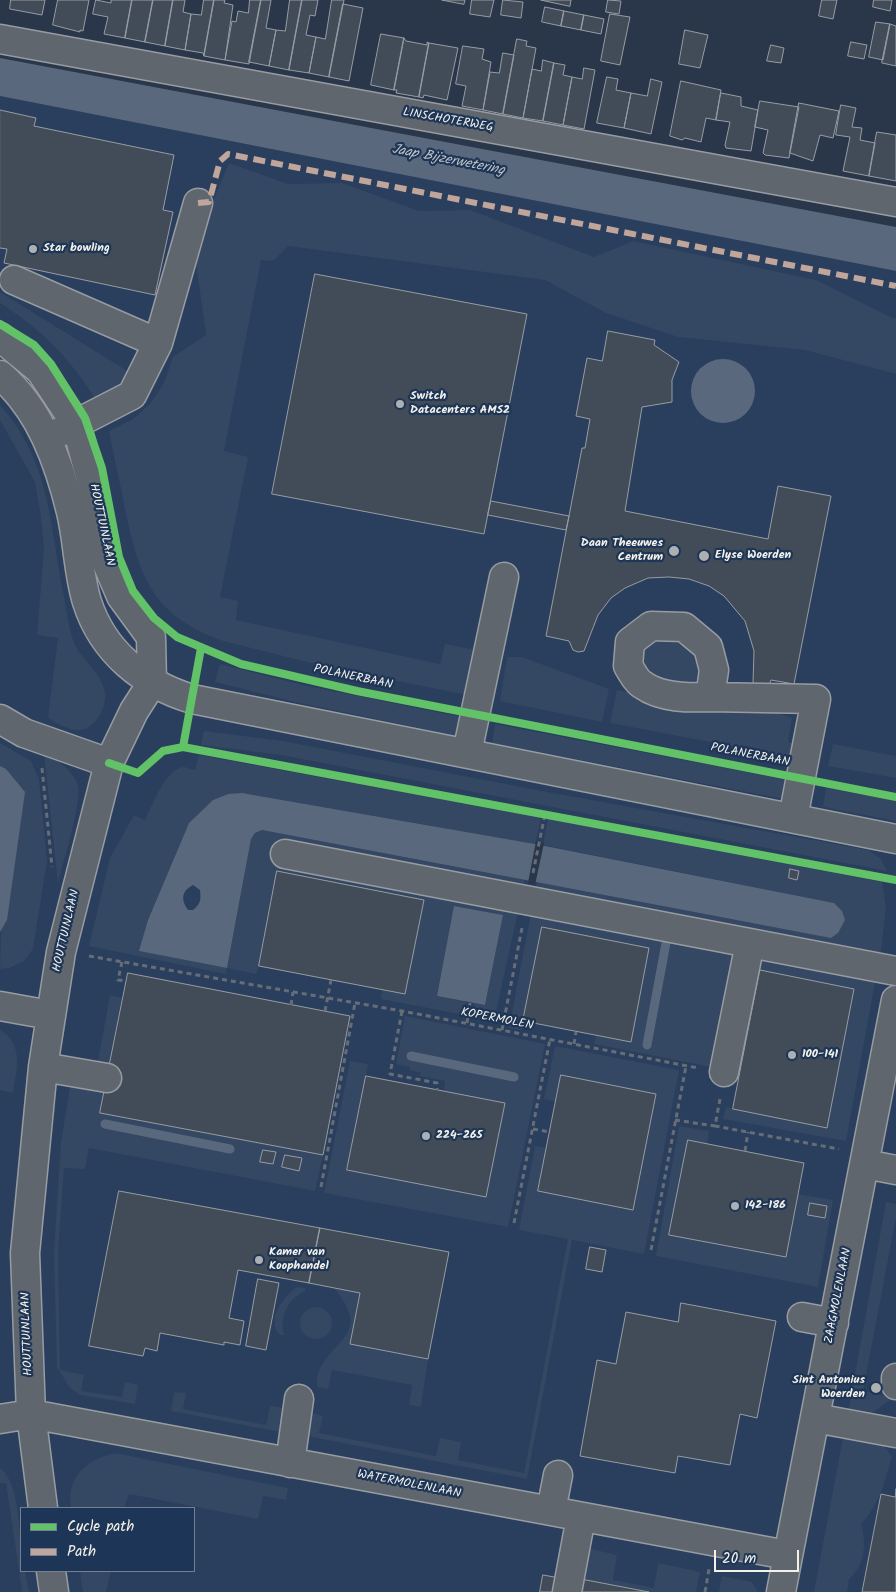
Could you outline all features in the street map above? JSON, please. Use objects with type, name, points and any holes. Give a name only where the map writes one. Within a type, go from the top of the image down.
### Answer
[{"type":"street","name":"LINSCHOTERWEG","points":[[0,39],[896,202]]},
{"type":"street","points":[[48,438],[132,395],[158,343],[198,202]]},
{"type":"street","points":[[14,280],[158,343]]},
{"type":"street","name":"HOUTTUINLAAN","points":[[0,337],[40,370],[76,424],[92,483],[106,561],[121,596],[151,637],[152,683],[134,711],[109,763],[61,952],[43,1067],[25,1253],[31,1414],[43,1507]]},
{"type":"street","points":[[0,375],[30,409],[48,438],[71,511],[86,601],[96,625],[108,645],[128,666],[152,683],[192,699],[896,839]]},
{"type":"street","points":[[467,753],[504,576]]},
{"type":"street","points":[[710,697],[816,699],[793,818]]},
{"type":"street","points":[[0,719],[31,736],[109,763]]},
{"type":"street","points":[[285,854],[529,894],[750,943],[896,971]]},
{"type":"street","points":[[724,1072],[750,943]]},
{"type":"street","name":"ZAAGMOLENLAAN","points":[[781,1592],[866,1159],[884,1125],[896,1000]]},
{"type":"street","points":[[0,1006],[50,1015]]},
{"type":"street","points":[[43,1067],[107,1078]]},
{"type":"street","points":[[866,1159],[896,1170]]},
{"type":"street","points":[[802,1316],[834,1323]]},
{"type":"street","points":[[896,1378],[896,1385]]},
{"type":"street","points":[[290,1463],[299,1399]]},
{"type":"street","points":[[0,1419],[31,1414]]},
{"type":"street","name":"WATERMOLENLAAN","points":[[31,1414],[787,1555]]},
{"type":"street","points":[[815,1418],[896,1433]]},
{"type":"street","points":[[550,1511],[558,1475]]},
{"type":"street","points":[[567,1592],[580,1517]]},
{"type":"street","points":[[51,1572],[54,1592]]},
{"type":"path","points":[[31,736],[53,874]]},
{"type":"path","points":[[536,812],[555,816]]},
{"type":"path","points":[[502,1030],[545,814]]},
{"type":"path","points":[[122,962],[118,980],[126,981]]},
{"type":"path","points":[[326,1011],[331,980]]},
{"type":"path","points":[[291,1005],[293,992]]},
{"type":"path","points":[[321,1187],[337,1088],[355,1003]]},
{"type":"path","points":[[467,1023],[470,1003]]},
{"type":"path","points":[[402,1011],[390,1074],[437,1084],[437,1090]]},
{"type":"path","points":[[574,1044],[576,1032]]},
{"type":"path","points":[[514,1223],[550,1039]]},
{"type":"path","points":[[651,1250],[686,1066]]},
{"type":"path","points":[[715,1126],[724,1072]]},
{"type":"path","points":[[676,1120],[748,1132],[866,1159]]},
{"type":"path","points":[[533,1129],[550,1132]]},
{"type":"path","points":[[745,1151],[748,1132]]},
{"type":"shaded area","points":[[0,96],[896,271],[896,1592],[0,1592]]},
{"type":"shaded area","points":[[229,163],[288,184],[342,183],[419,211],[470,210],[594,257],[633,241],[816,280],[892,318],[896,318],[896,374],[805,350],[678,337],[606,313],[545,280],[288,246],[273,261],[261,260],[224,451],[248,457],[220,597],[238,601],[236,620],[440,664],[445,644],[476,650],[467,695],[323,666],[223,641],[199,631],[180,619],[165,606],[153,591],[136,555],[109,431],[133,419],[150,404],[164,383],[173,357],[206,335],[194,248]]},
{"type":"shaded area","points":[[0,292],[129,372],[118,389],[97,402],[88,387],[54,346],[29,323],[0,303]]},
{"type":"shaded area","points":[[0,405],[17,427],[30,449],[39,472],[51,520],[73,640],[101,680],[105,693],[104,705],[99,717],[91,726],[85,729],[71,729],[48,718],[58,638],[37,635],[44,548],[40,511],[35,482],[0,420]]},
{"type":"shaded area","points":[[650,638],[686,639],[701,657],[700,677],[693,683],[687,684],[669,682],[651,675],[640,663],[639,656],[642,647]]},
{"type":"shaded area","points":[[507,657],[522,657],[609,689],[602,722],[500,701]]},
{"type":"shaded area","points":[[220,664],[303,685],[461,717],[458,736],[299,703],[215,682]]},
{"type":"shaded area","points":[[617,690],[702,707],[744,712],[771,711],[792,718],[788,742],[795,744],[794,758],[610,723]]},
{"type":"shaded area","points":[[495,724],[792,781],[789,800],[492,743]]},
{"type":"shaded area","points":[[204,731],[283,741],[542,791],[868,850],[880,858],[887,871],[281,755],[201,745]]},
{"type":"shaded area","points":[[0,743],[31,761],[39,779],[47,861],[33,949],[24,961],[9,968],[0,969],[6,769],[0,766]]},
{"type":"shaded area","points":[[833,744],[896,756],[896,778],[828,766]]},
{"type":"shaded area","points":[[44,754],[64,766],[72,774],[78,785],[79,793],[75,818],[58,884]]},
{"type":"shaded area","points":[[199,755],[541,818],[535,844],[255,795],[228,794],[213,800],[189,823],[148,920],[140,951],[227,968],[226,974],[89,946],[110,858],[134,815],[145,820],[160,788],[171,773],[184,767],[195,770]]},
{"type":"shaded area","points":[[826,788],[896,801],[896,821],[823,807]]},
{"type":"shaded area","points":[[548,819],[882,882],[886,907],[881,950],[846,1141],[723,1119],[726,1107],[734,1109],[853,989],[740,968],[721,1069],[594,1044],[596,1035],[542,928],[522,1030],[509,1028],[537,882],[750,923],[842,911],[834,903],[543,845]]},
{"type":"shaded area","points":[[262,830],[525,880],[494,1021],[472,1016],[474,1003],[485,1005],[503,915],[455,906],[437,996],[466,1002],[464,1015],[381,999],[382,990],[405,994],[424,900],[278,871],[256,974],[227,968],[251,839],[255,833]]},
{"type":"shaded area","points":[[110,995],[122,998],[110,1063],[98,1061]]},
{"type":"shaded area","points":[[405,1016],[545,1044],[508,1227],[324,1193],[350,1061],[368,1064],[347,1170],[486,1197],[505,1103],[444,1091],[445,1081],[420,1076],[421,1073],[410,1070],[410,1067],[396,1064]]},
{"type":"shaded area","points":[[0,1030],[13,1042],[16,1050],[17,1066],[13,1093],[0,1090]]},
{"type":"shaded area","points":[[555,1046],[679,1070],[644,1254],[572,1240],[527,1479],[312,1437],[308,1431],[312,1413],[323,1416],[319,1433],[436,1456],[440,1438],[461,1442],[458,1460],[524,1473],[568,1239],[519,1230],[535,1146],[548,1148],[557,1102],[544,1099]]},
{"type":"shaded area","points":[[71,1081],[105,1088],[100,1113],[323,1155],[315,1191],[89,1148],[85,1169],[64,1168],[58,1253],[60,1370],[84,1375],[81,1391],[122,1397],[125,1382],[138,1385],[135,1404],[80,1395],[70,1388],[57,1367],[54,1252],[61,1142]]},
{"type":"shaded area","points":[[679,1126],[709,1131],[707,1145],[797,1194],[833,1200],[818,1287],[656,1256]]},
{"type":"shaded area","points":[[886,1202],[896,1204],[896,1218],[863,1391],[889,1397],[889,1401],[866,1417],[848,1413]]},
{"type":"shaded area","points":[[297,1287],[305,1288],[305,1291],[299,1294],[286,1309],[283,1321],[284,1335],[280,1335],[274,1323],[275,1316],[286,1297]]},
{"type":"shaded area","points":[[334,1288],[360,1293],[350,1344],[428,1359],[421,1407],[409,1405],[412,1385],[332,1370],[328,1389],[317,1387],[319,1371],[350,1326],[350,1316],[345,1303]]},
{"type":"shaded area","points":[[316,1307],[328,1311],[332,1323],[328,1335],[316,1339],[304,1335],[300,1323],[304,1311]]},
{"type":"shaded area","points":[[174,1392],[186,1393],[183,1409],[266,1425],[270,1406],[284,1408],[280,1432],[171,1411]]},
{"type":"shaded area","points":[[844,1432],[880,1440],[892,1457],[877,1501],[861,1524],[864,1539],[863,1554],[858,1567],[849,1579],[847,1592],[814,1592]]},
{"type":"shaded area","points":[[115,1453],[288,1488],[286,1500],[263,1496],[258,1519],[129,1494],[124,1507],[71,1507],[70,1497],[75,1479],[87,1465]]},
{"type":"shaded area","points":[[0,1468],[7,1475],[16,1500],[20,1531],[20,1572],[25,1572],[29,1592],[20,1592],[22,1591],[6,1483],[0,1483]]},
{"type":"shaded area","points":[[588,1548],[617,1555],[613,1580],[654,1588],[658,1563],[700,1572],[696,1592],[649,1592],[581,1579]]},
{"type":"shaded area","points":[[80,1572],[111,1572],[106,1592],[83,1592]]},
{"type":"shaded area","points":[[722,1576],[752,1582],[758,1592],[719,1592]]},
{"type":"water","name":"Jaap Bijzerwetering","points":[[0,58],[896,227],[896,271],[0,96]]},
{"type":"water","points":[[723,359],[741,365],[749,373],[755,391],[749,409],[741,417],[723,423],[705,417],[697,409],[691,391],[697,373],[705,365]]},
{"type":"water","points":[[0,766],[6,769],[25,792],[7,920],[0,932]]},
{"type":"water","points":[[242,793],[535,844],[834,903],[842,911],[845,920],[838,933],[831,938],[262,830],[255,833],[251,839],[227,968],[139,951],[148,920],[189,823],[213,800],[228,794]],"holes":[[[193,885],[200,890],[199,903],[193,910],[188,910],[183,899],[184,893]]]},
{"type":"water","points":[[454,906],[503,915],[485,1005],[437,996]]},
{"type":"pier","points":[[536,841],[544,843],[535,885],[528,883]]},
{"type":"building","points":[[11,0],[45,0],[42,15],[10,9]]},
{"type":"building","points":[[58,0],[89,0],[83,31],[80,30],[80,32],[53,25]]},
{"type":"building","points":[[96,0],[111,3],[111,0],[132,0],[125,38],[104,34],[108,17],[93,14]]},
{"type":"building","points":[[132,0],[153,0],[145,42],[125,38]]},
{"type":"building","points":[[153,0],[173,0],[165,46],[145,42]]},
{"type":"building","points":[[173,0],[185,0],[183,12],[191,14],[185,50],[165,46]]},
{"type":"building","points":[[204,0],[214,0],[204,56],[203,53],[185,50],[191,14],[201,15]]},
{"type":"building","points":[[214,0],[225,0],[224,3],[233,5],[225,60],[204,56]]},
{"type":"building","points":[[250,0],[261,0],[249,64],[225,60],[232,21],[236,22],[238,11],[248,13]]},
{"type":"building","points":[[261,0],[271,0],[266,28],[276,30],[269,66],[249,62]]},
{"type":"building","points":[[290,0],[302,0],[289,70],[269,66],[276,30],[285,31]]},
{"type":"building","points":[[302,0],[318,0],[315,16],[310,15],[306,35],[316,37],[309,73],[289,70]]},
{"type":"building","points":[[332,0],[344,0],[329,77],[309,73],[316,37],[325,39]]},
{"type":"building","points":[[442,0],[465,0],[464,4]]},
{"type":"building","points":[[472,0],[494,0],[490,17],[470,14]]},
{"type":"building","points":[[503,0],[523,2],[521,18],[501,15]]},
{"type":"building","points":[[541,0],[571,0],[570,6]]},
{"type":"building","points":[[608,0],[621,1],[619,14],[606,12]]},
{"type":"building","points":[[822,0],[837,0],[833,19],[819,16]]},
{"type":"building","points":[[874,0],[892,0],[890,11],[873,7]]},
{"type":"building","points":[[343,4],[363,8],[349,81],[329,77]]},
{"type":"building","points":[[545,7],[564,11],[561,26],[542,22]]},
{"type":"building","points":[[564,11],[584,15],[581,30],[561,26]]},
{"type":"building","points":[[610,14],[630,17],[620,65],[601,61]]},
{"type":"building","points":[[584,15],[604,19],[601,34],[581,30]]},
{"type":"building","points":[[876,22],[890,24],[883,60],[869,57]]},
{"type":"building","points":[[890,24],[896,26],[896,66],[882,63]]},
{"type":"building","points":[[685,30],[708,35],[700,68],[679,64]]},
{"type":"building","points":[[381,34],[404,38],[394,90],[371,85]]},
{"type":"building","points":[[404,38],[406,41],[427,45],[427,42],[429,43],[419,97],[396,93],[397,90],[394,90]]},
{"type":"building","points":[[517,39],[527,41],[526,46],[536,48],[523,118],[503,114]]},
{"type":"building","points":[[851,42],[867,45],[864,59],[848,56]]},
{"type":"building","points":[[429,43],[458,48],[447,100],[424,95],[423,98],[419,97]]},
{"type":"building","points":[[771,45],[784,48],[781,63],[767,61]]},
{"type":"building","points":[[463,46],[484,49],[482,59],[491,62],[483,110],[462,106],[466,86],[456,84]]},
{"type":"building","points":[[503,53],[514,55],[503,114],[483,110],[490,72],[499,73]]},
{"type":"building","points":[[543,60],[554,63],[543,121],[523,118],[532,69],[541,71]]},
{"type":"building","points":[[554,63],[565,65],[563,75],[572,77],[563,125],[543,121]]},
{"type":"building","points":[[584,68],[595,70],[584,129],[563,125],[572,77],[582,79]]},
{"type":"building","points":[[607,77],[618,79],[616,90],[631,93],[624,128],[597,123]]},
{"type":"building","points":[[651,79],[662,82],[651,134],[624,128],[631,93],[647,96]]},
{"type":"building","points":[[681,81],[721,90],[716,120],[706,118],[701,142],[685,138],[682,140],[670,136]]},
{"type":"building","points":[[721,93],[741,97],[741,106],[758,110],[751,151],[726,148],[730,122],[716,120]]},
{"type":"building","points":[[760,101],[799,107],[789,158],[765,155],[763,153],[768,130],[755,127]]},
{"type":"building","points":[[799,103],[839,111],[833,138],[820,135],[813,161],[790,153]]},
{"type":"building","points":[[841,105],[856,108],[852,127],[862,128],[860,140],[875,143],[869,176],[843,171],[850,137],[836,135]]},
{"type":"building","points":[[0,110],[36,118],[34,126],[174,155],[163,210],[173,212],[155,295],[4,263],[7,249],[0,248]]},
{"type":"building","points":[[877,132],[896,135],[896,181],[869,176]]},
{"type":"building","name":"Switch Datacenters AMS2","points":[[315,274],[527,314],[484,534],[272,494]]},
{"type":"building","points":[[608,331],[655,340],[654,345],[679,362],[672,380],[672,402],[642,407],[625,511],[768,539],[778,486],[831,496],[794,684],[771,680],[769,685],[758,687],[753,683],[754,651],[745,621],[724,596],[709,586],[689,579],[669,577],[648,578],[625,588],[611,598],[598,615],[584,651],[578,652],[573,650],[569,641],[546,636],[582,448],[585,448],[590,419],[576,416],[587,358],[602,361]]},
{"type":"building","points":[[491,501],[569,516],[566,530],[488,515]]},
{"type":"building","points":[[790,869],[799,871],[797,880],[789,878]]},
{"type":"building","points":[[277,871],[424,900],[405,994],[259,966]]},
{"type":"building","points":[[542,927],[649,948],[631,1042],[523,1021]]},
{"type":"building","name":"100-141","points":[[760,970],[854,989],[827,1128],[733,1109]]},
{"type":"building","points":[[128,973],[350,1016],[323,1155],[100,1113]]},
{"type":"building","points":[[561,1075],[656,1094],[633,1210],[538,1191]]},
{"type":"building","name":"224-265","points":[[366,1076],[505,1103],[486,1197],[347,1170]]},
{"type":"building","name":"142-186","points":[[688,1140],[804,1163],[786,1257],[669,1235]]},
{"type":"building","points":[[263,1150],[276,1152],[273,1164],[260,1162]]},
{"type":"building","points":[[285,1155],[302,1158],[299,1171],[282,1167]]},
{"type":"building","points":[[119,1191],[320,1228],[309,1283],[238,1270],[229,1318],[244,1321],[240,1345],[224,1342],[224,1345],[160,1333],[157,1351],[145,1348],[143,1356],[89,1346]]},
{"type":"building","points":[[810,1203],[827,1206],[825,1218],[808,1215]]},
{"type":"building","points":[[320,1228],[449,1252],[428,1359],[350,1344],[360,1293],[309,1283]]},
{"type":"building","points":[[590,1247],[606,1250],[602,1272],[586,1269]]},
{"type":"building","points":[[258,1279],[279,1283],[266,1350],[246,1346]]},
{"type":"building","points":[[681,1303],[776,1321],[757,1418],[740,1414],[730,1465],[678,1456],[675,1473],[580,1456],[597,1360],[616,1364],[626,1312],[678,1322]]},
{"type":"building","points":[[896,1489],[896,1592],[862,1592],[881,1494],[895,1497]]},
{"type":"building","points":[[543,1575],[560,1578],[557,1592],[540,1592]]},
{"type":"building","points":[[581,1579],[649,1592],[578,1592]]},
{"type":"waterway","points":[[647,1045],[666,943]]},
{"type":"waterway","points":[[411,1056],[514,1077]]},
{"type":"waterway","points":[[105,1124],[230,1149]]},
{"type":"marked path","points":[[198,203],[209,202],[220,161],[228,154],[896,286]]},
{"type":"cycle path","name":"POLANERBAAN","points":[[0,324],[34,345],[51,364],[85,418],[102,468],[119,557],[133,591],[154,618],[177,637],[241,664],[357,691],[896,797]]},
{"type":"cycle path","points":[[183,747],[201,648]]},
{"type":"cycle path","points":[[109,763],[138,773],[163,751],[183,747],[896,880]]},
{"type":"place","name":"Star bowling","points":[[33,249]]},
{"type":"place","name":"Switch Datacenters AMS2","points":[[400,404]]},
{"type":"place","name":"Daan Theeuwes Centrum","points":[[674,551]]},
{"type":"place","name":"Elyse Woerden","points":[[704,556]]},
{"type":"place","name":"100-141","points":[[792,1055]]},
{"type":"place","name":"224-265","points":[[426,1136]]},
{"type":"place","name":"142-186","points":[[735,1206]]},
{"type":"place","name":"Kamer van Koophandel","points":[[259,1260]]},
{"type":"place","name":"Sint Antonius Woerden","points":[[876,1388]]}]
